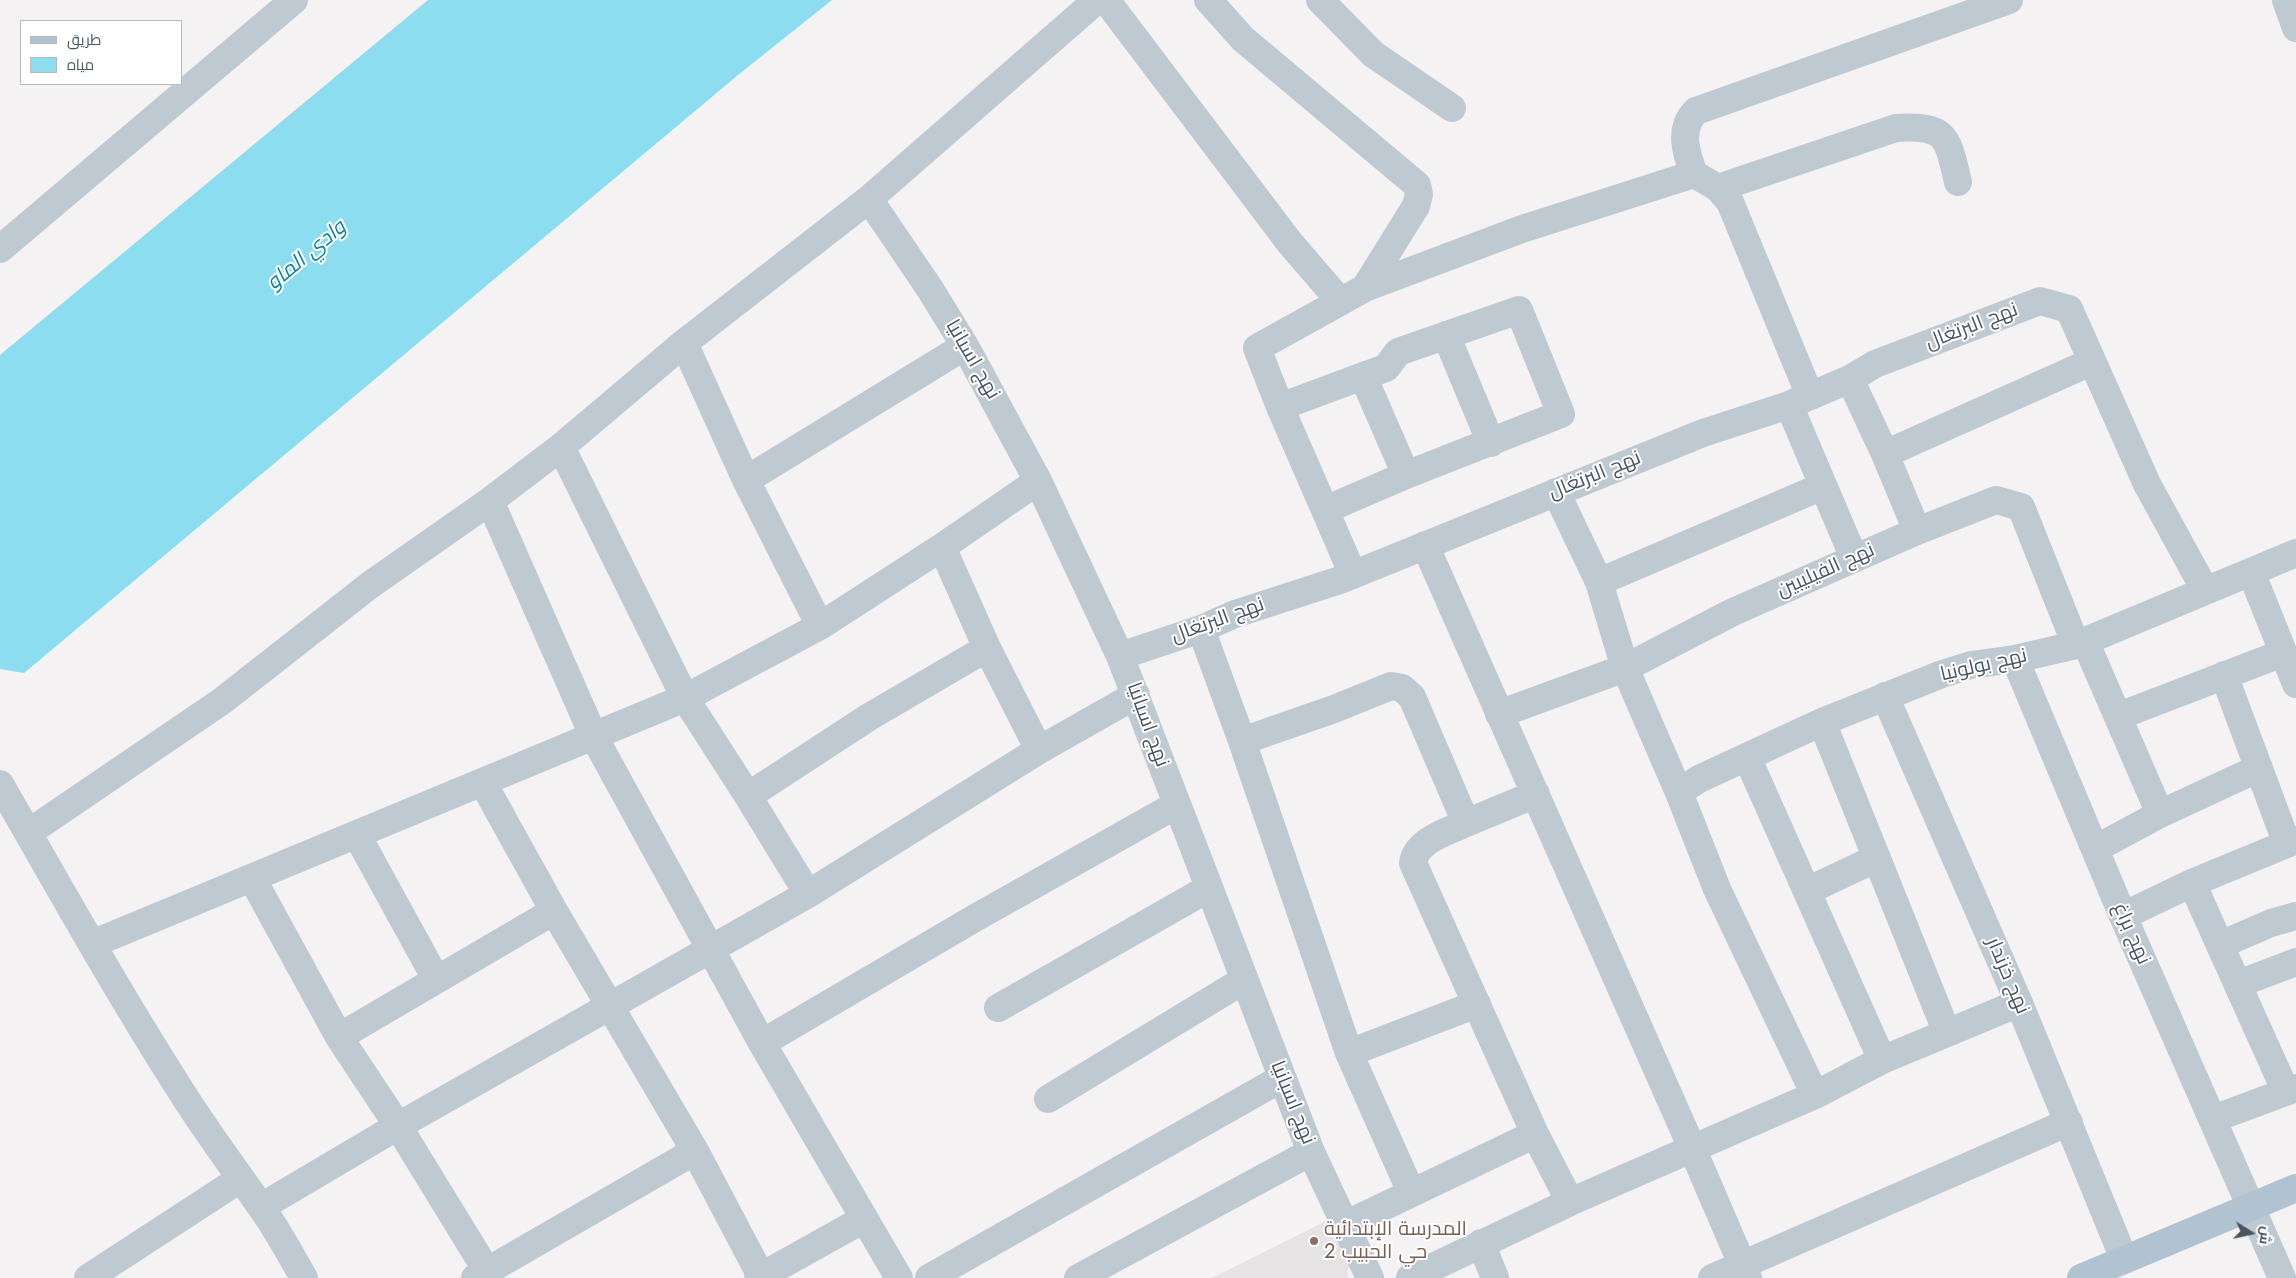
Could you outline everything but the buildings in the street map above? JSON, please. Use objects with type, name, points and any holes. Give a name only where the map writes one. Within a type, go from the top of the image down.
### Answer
[{"type":"main road","points":[[2082,1278],[2124,1258],[2251,1208],[2296,1188]]},
{"type":"street","points":[[0,250],[294,0]]},
{"type":"street","points":[[28,833],[222,701],[370,586],[490,501],[562,447],[684,343],[868,199],[1098,0]]},
{"type":"street","points":[[1106,0],[1290,243],[1340,301]]},
{"type":"street","points":[[1208,0],[1243,39],[1417,185],[1419,194],[1416,206],[1365,288]]},
{"type":"street","points":[[1320,0],[1373,54],[1452,108]]},
{"type":"street","points":[[1854,558],[1823,486],[1799,400],[1730,202],[1718,188],[1694,174],[1685,150],[1688,118],[1696,110],[2009,0]]},
{"type":"street","points":[[1718,188],[1896,128],[1919,126],[1939,132],[1949,146],[1958,182]]},
{"type":"street","points":[[1352,575],[1326,510],[1280,407],[1257,348],[1365,288],[1522,229],[1694,174]]},
{"type":"street","name":"نهج اسبانيا","points":[[868,199],[930,289],[966,346],[1038,481],[1120,656],[1176,806],[1311,1152],[1370,1278]]},
{"type":"street","name":"نهج البرتغال","points":[[1120,656],[1201,629],[1235,614],[1352,575],[1703,433],[1799,400],[1850,379],[1875,364],[2040,301],[2069,309],[2091,362]]},
{"type":"street","points":[[1280,407],[1386,368],[1398,352],[1519,310],[1561,414],[1406,475],[1326,510]]},
{"type":"street","points":[[1446,335],[1491,443]]},
{"type":"street","points":[[684,343],[746,480],[820,626]]},
{"type":"street","points":[[746,480],[966,346]]},
{"type":"street","points":[[1885,454],[2091,362],[2147,484],[2206,590]]},
{"type":"street","points":[[1363,376],[1406,475]]},
{"type":"street","points":[[1850,379],[1885,454],[1917,531]]},
{"type":"street","points":[[562,447],[685,698],[808,894]]},
{"type":"street","points":[[92,944],[685,698],[820,626],[942,547],[1038,481]]},
{"type":"street","points":[[1599,582],[1823,486]]},
{"type":"street","points":[[1556,492],[1599,582],[1625,668],[1680,795],[1717,890],[1815,1095]]},
{"type":"street","name":"نهج الفيليبين","points":[[1499,714],[1625,668],[1733,612],[1917,531],[1996,500],[2021,507],[2081,643]]},
{"type":"street","points":[[490,501],[593,736],[712,949],[762,1043],[899,1278]]},
{"type":"street","points":[[1426,545],[1745,1271]]},
{"type":"street","points":[[942,547],[987,648],[1039,750]]},
{"type":"street","name":"نهج بولونيا","points":[[1680,795],[1690,784],[1822,722],[1885,696],[1942,674],[1972,665],[2015,659],[2081,643],[2296,553]]},
{"type":"street","points":[[2250,572],[2296,684]]},
{"type":"street","points":[[1201,629],[1242,741],[1349,1053],[1412,1192]]},
{"type":"street","points":[[2081,643],[2119,716],[2160,814]]},
{"type":"street","points":[[748,796],[869,717],[987,648]]},
{"type":"street","points":[[2119,716],[2283,653]]},
{"type":"street","name":"نهج براغ","points":[[2015,659],[2123,916],[2282,1278]]},
{"type":"street","points":[[2123,916],[2192,883],[2292,842],[2259,768],[2224,675]]},
{"type":"street","points":[[1242,741],[1334,709],[1391,686],[1402,688],[1412,697],[1466,823]]},
{"type":"street","points":[[261,1207],[398,1126],[808,894],[1039,750],[1136,695]]},
{"type":"street","name":"نهج خزندار","points":[[1885,696],[2020,1003],[2124,1258]]},
{"type":"street","points":[[1822,722],[1947,1033]]},
{"type":"street","points":[[1747,757],[1882,1060]]},
{"type":"street","points":[[2095,849],[2160,814],[2259,768]]},
{"type":"street","points":[[483,783],[554,911],[695,1151],[760,1277],[864,1220]]},
{"type":"street","points":[[0,784],[92,944],[182,1092],[261,1207],[304,1278]]},
{"type":"street","points":[[1536,794],[1466,823],[1421,846],[1415,853],[1413,862],[1535,1134],[1570,1202]]},
{"type":"street","points":[[762,1043],[975,918],[1176,806]]},
{"type":"street","points":[[357,835],[436,979]]},
{"type":"street","points":[[1807,891],[1877,858]]},
{"type":"street","points":[[252,878],[339,1037],[398,1126],[481,1274],[695,1151]]},
{"type":"street","points":[[2192,883],[2238,984],[2291,1090],[2213,1119]]},
{"type":"street","points":[[998,1008],[1209,888]]},
{"type":"street","points":[[339,1037],[554,911]]},
{"type":"street","points":[[2220,945],[2271,923],[2296,916]]},
{"type":"street","points":[[2238,984],[2296,962]]},
{"type":"street","points":[[1048,1099],[1244,980]]},
{"type":"street","points":[[1410,1278],[1570,1202],[1815,1095],[1882,1060],[2020,1003]]},
{"type":"street","points":[[1349,1053],[1477,1004]]},
{"type":"street","points":[[929,1278],[1282,1078]]},
{"type":"street","points":[[1712,1278],[1745,1271],[2069,1122]]},
{"type":"street","points":[[1344,1225],[1535,1134]]},
{"type":"street","points":[[1078,1278],[1311,1152]]},
{"type":"street","points":[[88,1278],[240,1179]]},
{"type":"street","points":[[1481,1243],[1495,1278]]},
{"type":"shaded area","name":"المدرسة الإبتدائية حي الحبيب 2","points":[[1332,1218],[1352,1263],[1347,1271],[1349,1278],[1212,1278]]},
{"type":"water","name":"وادي الماو","points":[[428,0],[832,0],[738,75],[24,673],[0,669],[0,355]]},
{"type":"place","name":"المدرسة الإبتدائية حي الحبيب 2","points":[[1314,1241]]}]
